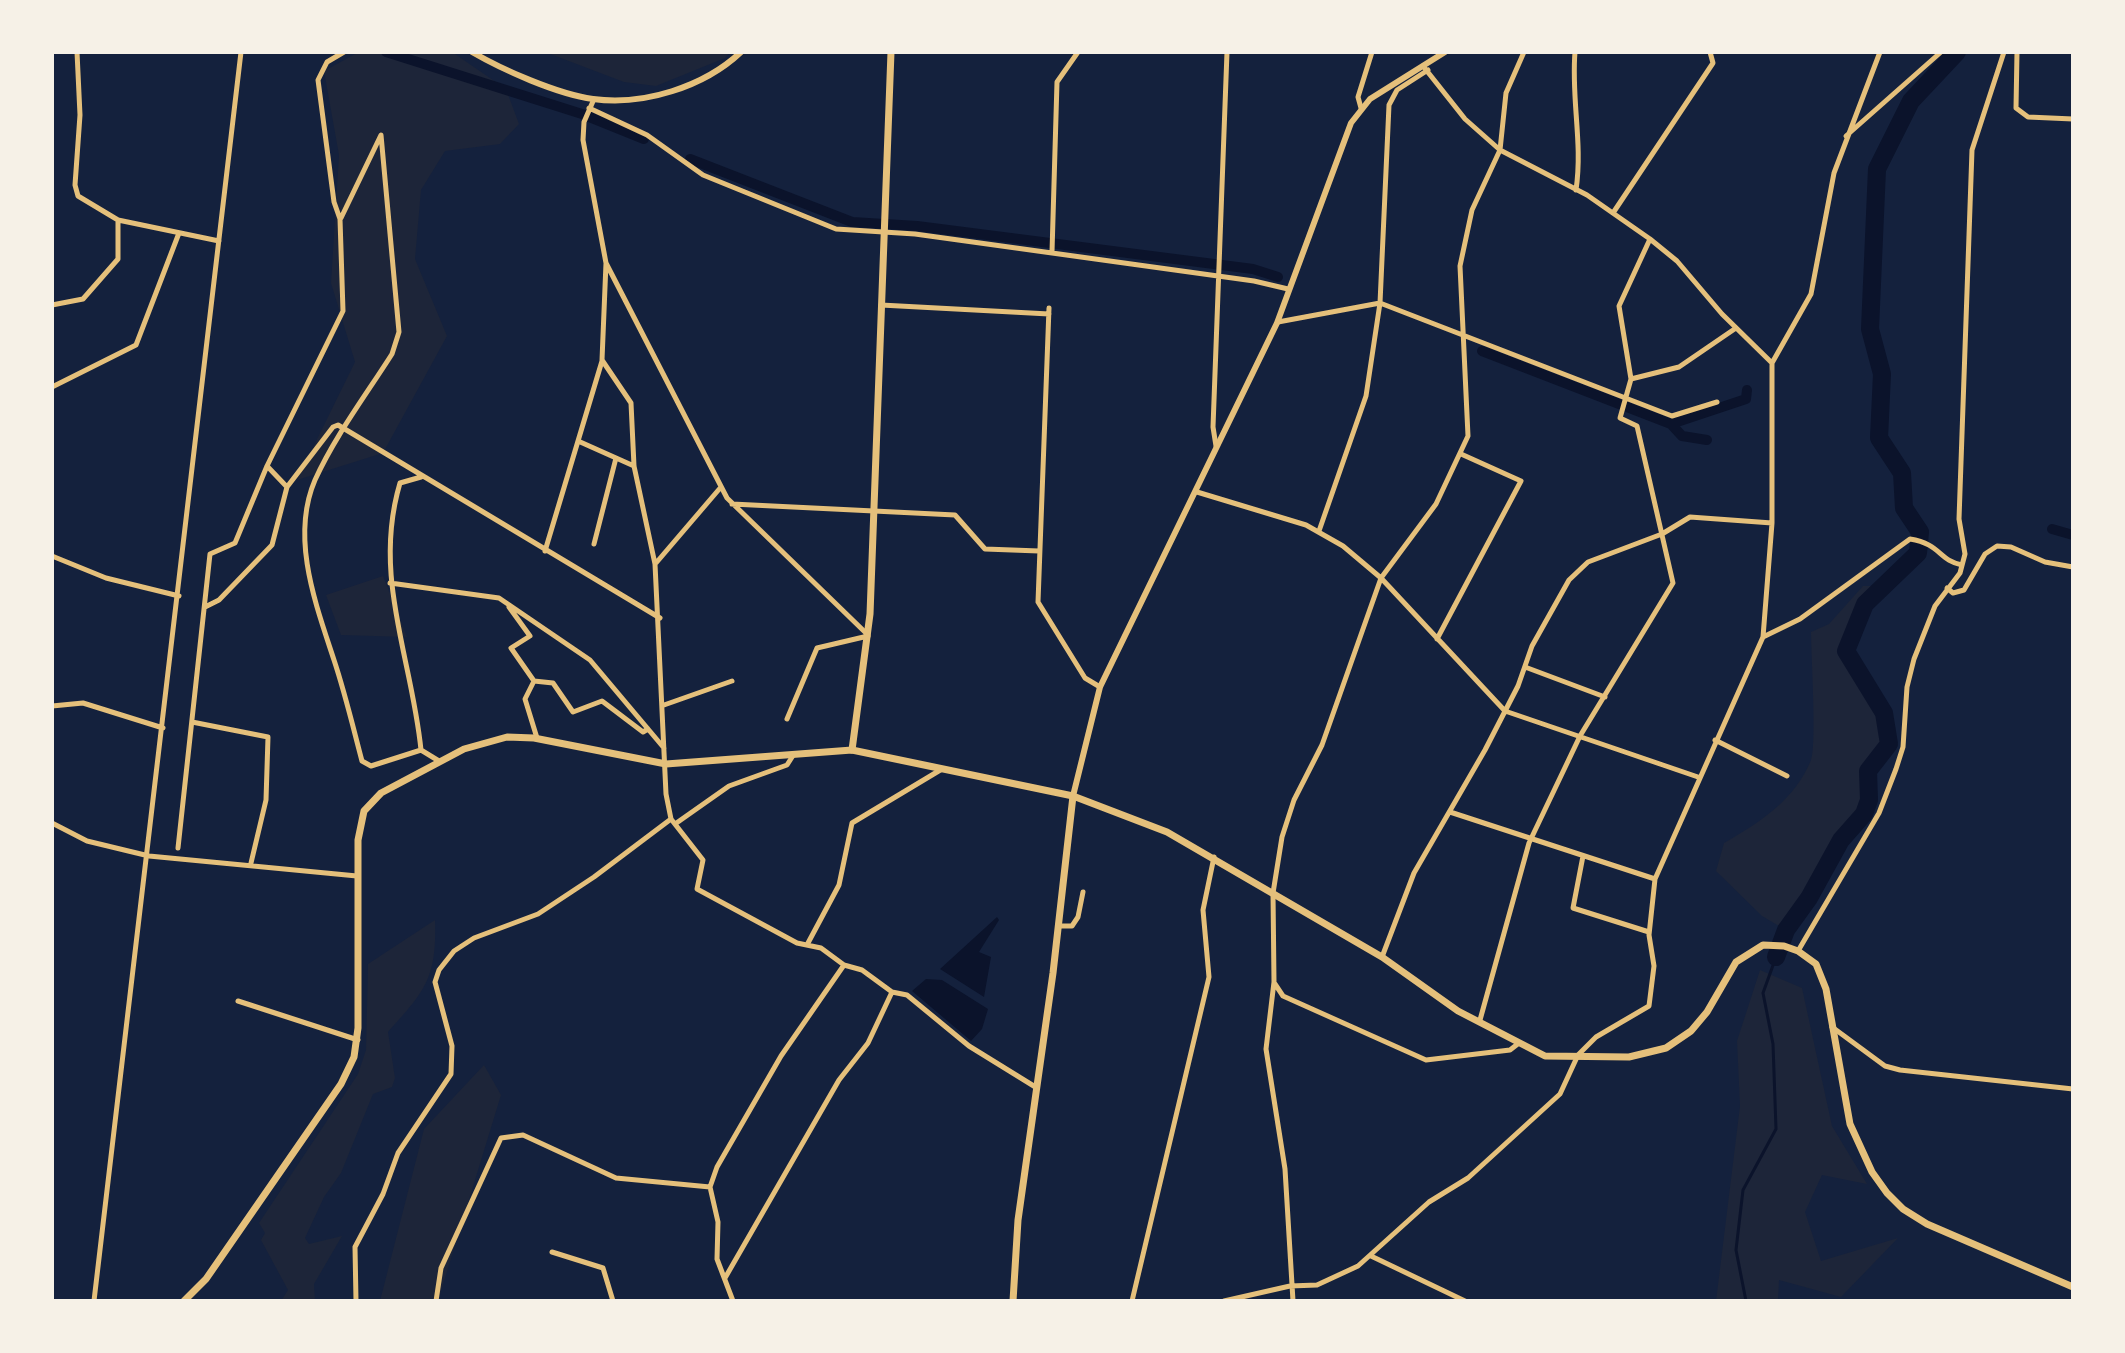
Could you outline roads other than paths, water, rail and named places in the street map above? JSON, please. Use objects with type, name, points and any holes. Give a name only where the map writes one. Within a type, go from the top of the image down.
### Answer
[{"type":"main road","points":[[852,750],[869,635],[891,52]]},
{"type":"main road","points":[[184,1301],[206,1279],[330,1101],[350,1067],[358,1040],[357,876],[360,824],[371,801],[439,761],[487,741],[507,737],[537,738],[666,764],[852,750],[1073,796],[1167,832],[1214,857],[1382,957],[1458,1011],[1545,1056],[1629,1057],[1666,1048],[1691,1031],[1707,1012],[1736,962],[1763,945],[1794,949],[1816,964],[1826,989],[1850,1124],[1866,1161],[1887,1193],[1903,1209],[1927,1224],[2073,1287]]},
{"type":"main road","points":[[1013,1301],[1016,1233],[1059,926],[1073,796]]},
{"type":"street","points":[[77,52],[80,115],[75,185],[78,196],[118,220],[219,241]]},
{"type":"street","points":[[94,1301],[149,856],[241,52]]},
{"type":"street","points":[[178,848],[210,554],[235,543],[267,466],[343,311],[340,219],[334,202],[318,80],[327,62],[344,52]]},
{"type":"street","points":[[472,52],[492,64],[594,99],[618,99],[688,87],[712,76],[741,52]]},
{"type":"street","points":[[1052,251],[1057,82],[1078,52]]},
{"type":"street","points":[[1217,450],[1213,427],[1227,52]]},
{"type":"street","points":[[1361,108],[1358,97],[1372,52]]},
{"type":"street","points":[[1319,531],[1366,396],[1380,303],[1389,105],[1397,90],[1445,52]]},
{"type":"street","points":[[1293,1301],[1285,1169],[1266,1049],[1274,982],[1273,893],[1282,837],[1294,800],[1322,745],[1381,578],[1436,504],[1461,454],[1468,425],[1460,333],[1460,266],[1465,234],[1483,182],[1500,150],[1506,93],[1524,52]]},
{"type":"street","points":[[1575,52],[1572,83],[1581,157],[1576,190]]},
{"type":"street","points":[[1613,213],[1713,63],[1710,52]]},
{"type":"street","points":[[1224,1301],[1290,1286],[1317,1285],[1371,1256],[1414,1214],[1457,1187],[1560,1094],[1578,1055],[1596,1037],[1649,1006],[1654,966],[1649,932],[1655,879],[1763,637],[1772,523],[1772,363],[1811,294],[1834,173],[1845,137],[1880,52]]},
{"type":"street","points":[[1845,137],[1941,52]]},
{"type":"street","points":[[1794,949],[1879,813],[1903,747],[1907,687],[1914,659],[1935,606],[1962,565],[1965,554],[1959,519],[1972,150],[2004,52]]},
{"type":"street","points":[[2017,52],[2016,108],[2028,117],[2073,119]]},
{"type":"street","points":[[1073,796],[1100,687],[1277,323],[1346,134],[1361,108],[1426,68]]},
{"type":"street","points":[[1426,68],[1465,119],[1500,150],[1613,213],[1677,261],[1736,328],[1772,363]]},
{"type":"street","points":[[545,551],[602,360],[606,263],[583,140],[584,122],[594,99]]},
{"type":"street","points":[[589,110],[647,135],[703,175],[826,226],[1052,251],[1217,274],[1288,289]]},
{"type":"street","points":[[340,219],[381,135],[399,332],[392,354],[315,481],[310,504],[307,555],[319,624],[333,658],[362,761],[371,766],[421,750],[439,761]]},
{"type":"street","points":[[52,305],[83,299],[107,274],[118,259],[118,220]]},
{"type":"street","points":[[52,387],[136,345],[179,233]]},
{"type":"street","points":[[1480,1020],[1532,839],[1580,736],[1673,588],[1637,426],[1621,416],[1631,379],[1619,306],[1650,239]]},
{"type":"street","points":[[606,263],[732,504],[869,635]]},
{"type":"street","points":[[1277,323],[1380,303],[1672,416],[1717,402]]},
{"type":"street","points":[[880,305],[1049,311],[1039,551],[1040,607],[1085,678],[1100,687]]},
{"type":"street","points":[[1631,379],[1679,367],[1736,328]]},
{"type":"street","points":[[602,360],[631,403],[634,466],[655,564],[660,618],[666,794],[673,821],[703,860],[697,889],[797,943],[808,943],[844,965],[862,970],[892,992],[907,995],[969,1046],[1037,1088]]},
{"type":"street","points":[[204,607],[219,600],[272,545],[287,487],[333,427],[345,428],[660,618]]},
{"type":"street","points":[[578,441],[634,466]]},
{"type":"street","points":[[1437,639],[1521,481],[1461,454]]},
{"type":"street","points":[[594,544],[616,458]]},
{"type":"street","points":[[267,466],[287,487]]},
{"type":"street","points":[[421,750],[416,697],[390,583],[390,515],[400,483],[422,477]]},
{"type":"street","points":[[655,564],[721,487]]},
{"type":"street","points":[[1197,492],[1319,531],[1381,578],[1505,711],[1698,777]]},
{"type":"street","points":[[732,504],[955,515],[985,549],[1039,551]]},
{"type":"street","points":[[1382,957],[1414,873],[1505,711],[1532,646],[1569,580],[1588,562],[1662,534],[1690,517],[1772,523]]},
{"type":"street","points":[[1763,637],[1800,619],[1910,539],[1926,541],[1950,562],[1962,565]]},
{"type":"street","points":[[1947,588],[1953,593],[1964,590],[1985,554],[1997,546],[2011,547],[2045,562],[2073,567]]},
{"type":"street","points":[[52,556],[106,578],[179,596]]},
{"type":"street","points":[[390,583],[499,598],[590,660],[666,750]]},
{"type":"street","points":[[506,603],[530,636],[511,648],[534,681],[553,683],[573,712],[602,701],[643,732],[648,729]]},
{"type":"street","points":[[787,719],[817,648],[869,635]]},
{"type":"street","points":[[1525,667],[1605,697]]},
{"type":"street","points":[[534,681],[525,699],[537,738]]},
{"type":"street","points":[[664,705],[732,681]]},
{"type":"street","points":[[52,706],[83,703],[163,728]]},
{"type":"street","points":[[192,722],[268,737],[266,800],[251,863]]},
{"type":"street","points":[[1715,740],[1787,776]]},
{"type":"street","points":[[356,1301],[355,1247],[383,1194],[398,1153],[451,1074],[452,1046],[435,982],[439,970],[454,951],[474,938],[538,914],[729,786],[787,765],[794,754]]},
{"type":"street","points":[[808,943],[839,885],[852,823],[942,769]]},
{"type":"street","points":[[1450,812],[1655,879]]},
{"type":"street","points":[[52,823],[87,841],[149,856],[251,863],[357,876]]},
{"type":"street","points":[[1583,856],[1573,908],[1649,932]]},
{"type":"street","points":[[1132,1301],[1209,977],[1203,910],[1214,857]]},
{"type":"street","points":[[1059,926],[1072,926],[1078,917],[1083,892]]},
{"type":"street","points":[[733,1301],[717,1259],[718,1222],[710,1187],[717,1167],[781,1056],[844,965]]},
{"type":"street","points":[[1274,982],[1283,996],[1426,1060],[1510,1050],[1519,1043]]},
{"type":"street","points":[[724,1279],[839,1080],[868,1043],[892,992]]},
{"type":"street","points":[[238,1001],[358,1040]]},
{"type":"street","points":[[1831,1026],[1885,1066],[1900,1070],[2073,1089]]},
{"type":"street","points":[[436,1301],[441,1268],[501,1138],[523,1135],[616,1178],[710,1187]]},
{"type":"street","points":[[552,1252],[603,1268],[613,1301]]},
{"type":"street","points":[[1371,1256],[1465,1301]]},
{"type":"waterway","points":[[386,52],[582,114],[644,139]]},
{"type":"waterway","points":[[1776,957],[1786,930],[1809,898],[1841,840],[1864,814],[1869,800],[1868,771],[1889,744],[1884,713],[1846,651],[1865,604],[1918,553],[1920,532],[1904,508],[1902,473],[1879,438],[1882,374],[1870,329],[1877,169],[1911,101],[1957,52]]},
{"type":"waterway","points":[[690,159],[852,222],[917,226],[1253,269],[1278,277]]},
{"type":"waterway","points":[[1482,351],[1671,424],[1682,436],[1707,440]]},
{"type":"waterway","points":[[1671,424],[1746,399],[1747,390]]},
{"type":"waterway","points":[[2052,529],[2073,535]]},
{"type":"waterway","points":[[1746,1301],[1736,1250],[1743,1190],[1776,1129],[1773,1044],[1763,993],[1776,957]]}]
